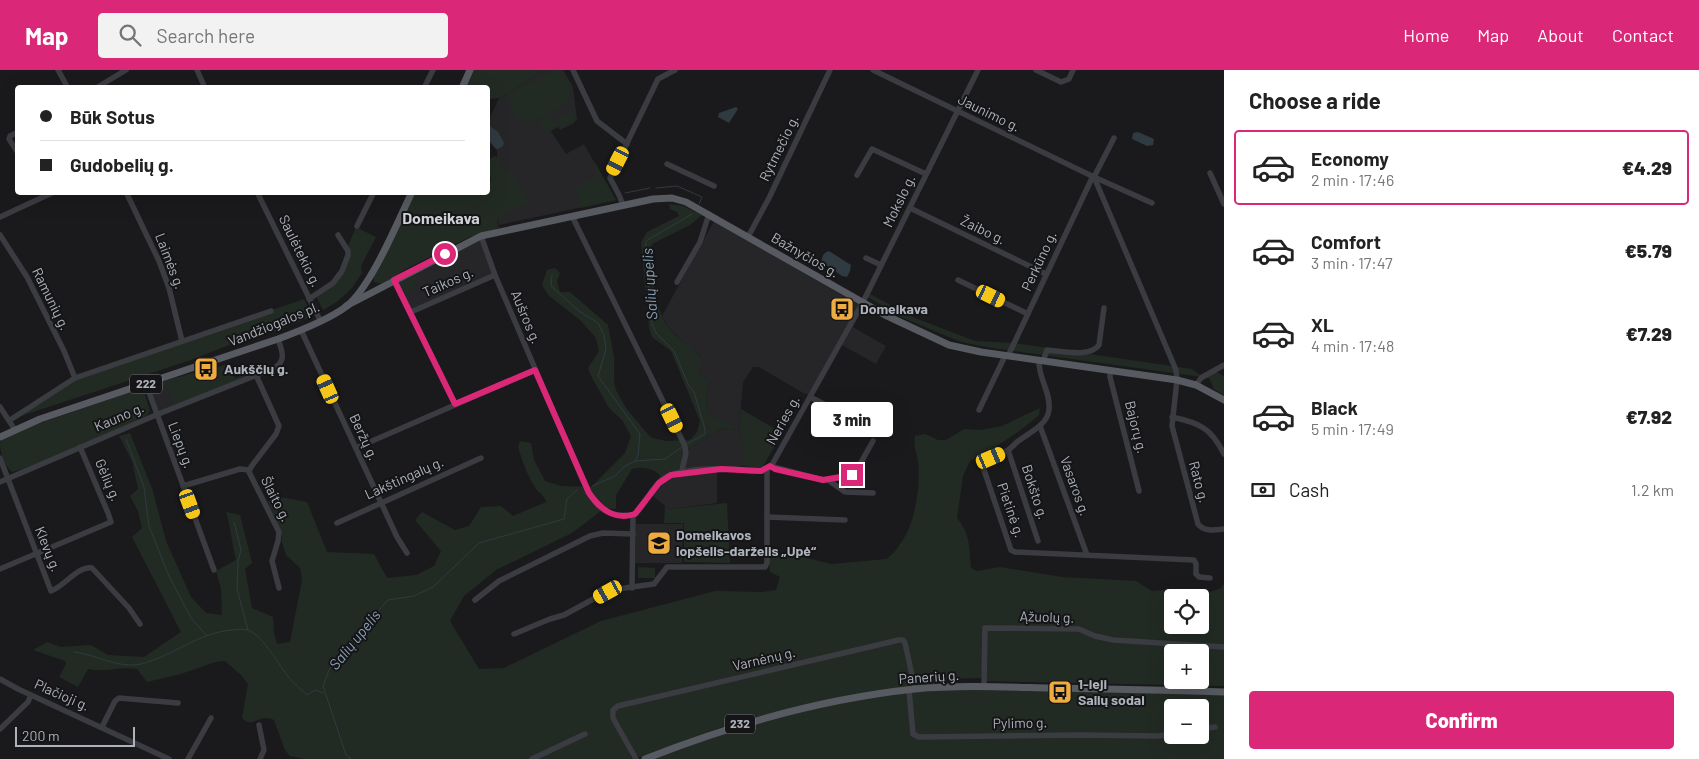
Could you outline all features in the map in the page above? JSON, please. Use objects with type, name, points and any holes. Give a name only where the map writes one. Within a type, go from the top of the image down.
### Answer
[{"type":"main road","points":[[463,85],[470,70]]},
{"type":"main road","name":"Vandžiogalos pl.","points":[[0,437],[15,430],[278,339],[301,330],[346,306],[367,281],[410,195]]},
{"type":"main road","name":"Bažnyčios g.","points":[[346,306],[481,236],[653,199],[672,198],[686,202],[709,214],[894,319],[949,345],[1007,356],[1177,380],[1196,385],[1224,400]]},
{"type":"main road","points":[[367,281],[374,286],[382,287]]},
{"type":"main road","name":"Panerių g.","points":[[645,759],[698,738],[764,718],[823,704],[912,690],[984,686],[1224,692]]},
{"type":"street","points":[[58,70],[66,85]]},
{"type":"street","points":[[101,85],[126,70]]},
{"type":"street","points":[[197,70],[204,85]]},
{"type":"street","points":[[426,85],[433,70]]},
{"type":"street","points":[[573,70],[598,121],[604,128],[627,144]]},
{"type":"street","points":[[623,205],[610,178],[658,79],[675,70]]},
{"type":"street","name":"Rytmečio g.","points":[[748,237],[769,198],[830,70]]},
{"type":"street","name":"Jaunimo g.","points":[[873,70],[1152,203]]},
{"type":"street","name":"Mokslo g.","points":[[863,302],[978,70]]},
{"type":"street","points":[[1036,70],[1061,82],[1069,79],[1073,70]]},
{"type":"street","points":[[15,134],[10,136],[9,139],[15,148]]},
{"type":"street","name":"Perkūno g.","points":[[979,410],[1114,138]]},
{"type":"street","points":[[857,175],[872,150],[926,174]]},
{"type":"street","points":[[668,164],[714,186]]},
{"type":"street","points":[[1210,173],[1224,204]]},
{"type":"street","points":[[1094,177],[1175,365],[1177,380]]},
{"type":"street","points":[[0,217],[42,195]]},
{"type":"street","name":"Laimės g.","points":[[127,195],[169,288],[182,341]]},
{"type":"street","name":"Saulėtekio g.","points":[[258,195],[320,320]]},
{"type":"street","points":[[357,226],[372,195]]},
{"type":"street","name":"Žaibo g.","points":[[910,208],[1046,274]]},
{"type":"street","points":[[677,282],[700,242],[709,214]]},
{"type":"street","points":[[572,216],[684,444],[687,453],[682,473]]},
{"type":"street","name":"Ramunių g.","points":[[0,234],[26,277],[75,378]]},
{"type":"street","points":[[309,299],[329,286],[342,271],[348,251],[338,235]]},
{"type":"street","name":"Aušros g.","points":[[481,236],[495,275],[589,493],[600,508],[607,512],[617,515],[633,515]]},
{"type":"street","points":[[866,258],[881,265]]},
{"type":"street","name":"Taikos g.","points":[[410,312],[495,275]]},
{"type":"street","points":[[394,280],[455,404]]},
{"type":"street","points":[[958,280],[1028,314]]},
{"type":"street","name":"Neries g.","points":[[768,468],[863,302]]},
{"type":"street","points":[[1041,361],[1047,350],[1084,352],[1096,349],[1099,345],[1104,308]]},
{"type":"street","points":[[10,420],[75,378],[271,311]]},
{"type":"street","name":"Beržų g.","points":[[301,330],[397,536],[407,553]]},
{"type":"street","name":"Kauno g.","points":[[0,482],[156,415],[274,368],[281,363],[283,355],[278,339]]},
{"type":"street","name":"Pietinė g.","points":[[1041,361],[1038,367],[1050,398],[1049,413],[1040,426],[1008,450],[991,458],[983,468],[1012,550],[1015,552],[1194,560],[1196,574],[1210,578]]},
{"type":"street","points":[[1196,385],[1201,378],[1224,365]]},
{"type":"street","points":[[356,448],[535,370]]},
{"type":"street","name":"Bajorų g.","points":[[1110,370],[1139,491]]},
{"type":"street","name":"Šlaito g.","points":[[256,376],[279,423],[279,428],[249,470],[251,478],[279,532],[272,561],[279,588]]},
{"type":"street","name":"Rato g.","points":[[1177,380],[1172,417],[1174,434],[1198,524],[1202,529],[1206,530],[1224,530]]},
{"type":"street","name":"Liepų g.","points":[[146,384],[214,570]]},
{"type":"street","points":[[810,397],[871,428]]},
{"type":"street","points":[[0,408],[10,420],[15,430]]},
{"type":"street","points":[[1172,417],[1204,427],[1214,436],[1224,454]]},
{"type":"street","name":"Vasaros g.","points":[[1040,426],[1087,555]]},
{"type":"street","points":[[632,588],[633,515],[638,512],[662,479],[682,473],[721,469],[754,471],[768,468],[814,479],[828,480],[848,477],[854,473],[873,441]]},
{"type":"street","name":"Gėlių g.","points":[[36,553],[111,522],[80,447]]},
{"type":"street","name":"Bokšto g.","points":[[1008,450],[1038,541]]},
{"type":"street","name":"Klevų g.","points":[[0,458],[51,591],[82,569],[92,568],[129,608],[140,624]]},
{"type":"street","name":"Lakštingalų g.","points":[[337,522],[482,458]]},
{"type":"street","points":[[514,634],[564,615],[610,590],[655,584],[664,569],[668,567],[764,568],[767,563],[768,468]]},
{"type":"street","points":[[183,486],[240,469],[249,470]]},
{"type":"street","points":[[828,480],[845,492],[873,493]]},
{"type":"street","points":[[767,517],[845,520]]},
{"type":"street","points":[[475,600],[499,581],[590,536],[603,532],[633,534]]},
{"type":"street","points":[[0,570],[36,553]]},
{"type":"street","name":"Ąžuolų g.","points":[[984,686],[985,628],[1079,630],[1113,640],[1224,647]]},
{"type":"street","name":"Varnėnų g.","points":[[636,759],[613,718],[613,710],[618,706],[899,640],[903,640],[905,643],[912,690]]},
{"type":"street","name":"Plačioji g.","points":[[0,678],[31,695],[169,759]]},
{"type":"street","name":"Pylimo g.","points":[[912,690],[913,734],[919,737],[1164,735]]},
{"type":"street","points":[[0,729],[28,702],[31,695]]},
{"type":"street","points":[[102,727],[115,701],[119,698],[178,704]]},
{"type":"street","points":[[188,759],[211,718]]},
{"type":"street","points":[[259,725],[264,750],[260,759]]},
{"type":"street","points":[[1209,728],[1215,727]]},
{"type":"street","points":[[532,759],[585,734]]},
{"type":"shaded area","points":[[473,70],[545,70],[499,98],[490,99],[490,85],[466,85]]},
{"type":"shaded area","points":[[545,70],[563,70],[573,87],[577,120],[560,130],[558,127],[551,131],[566,154],[584,144],[616,200],[499,225],[491,199],[497,166],[497,151],[490,142],[490,118],[499,98]]},
{"type":"shaded area","points":[[555,70],[562,70],[557,73],[569,83],[571,91],[565,105],[532,121],[519,120],[514,116],[511,107],[512,97],[504,101],[502,98]]},
{"type":"shaded area","points":[[736,107],[738,109],[729,123],[718,117],[719,113]]},
{"type":"shaded area","points":[[571,111],[576,119],[562,127],[557,118]]},
{"type":"shaded area","points":[[552,113],[559,126],[546,133],[539,120]]},
{"type":"shaded area","points":[[490,126],[498,132],[504,143],[498,149],[490,142]]},
{"type":"shaded area","points":[[1138,132],[1154,139],[1153,145],[1147,146],[1132,139],[1133,133]]},
{"type":"shaded area","points":[[494,156],[500,158],[502,169],[511,173],[516,178],[529,202],[508,211],[502,217],[499,216],[497,221],[499,228],[470,237],[406,269],[382,284],[374,282],[374,275],[414,195],[490,195],[490,159]]},
{"type":"shaded area","points":[[594,161],[616,200],[581,208],[576,191],[577,188],[587,181],[597,177]]},
{"type":"shaded area","points":[[669,204],[683,206],[702,215],[690,225],[652,244],[652,274],[660,311],[668,327],[702,359],[698,371],[709,382],[706,402],[710,414],[739,430],[723,428],[686,450],[678,470],[661,477],[648,468],[632,469],[616,495],[616,509],[605,508],[572,533],[496,570],[464,596],[450,621],[479,669],[504,668],[601,621],[715,591],[763,592],[776,590],[780,577],[770,572],[769,558],[790,554],[831,564],[887,559],[897,548],[910,527],[916,505],[919,472],[915,436],[925,434],[938,440],[946,440],[964,429],[980,430],[1002,426],[1040,408],[1039,415],[1022,429],[970,461],[963,476],[957,518],[967,536],[971,568],[977,571],[1000,567],[1062,577],[1136,581],[1152,591],[1164,590],[1164,634],[1209,634],[1209,592],[1221,588],[1224,584],[1224,646],[1143,642],[1096,635],[1080,628],[984,626],[982,678],[944,679],[941,685],[916,687],[904,639],[617,704],[611,712],[632,759],[306,759],[290,756],[285,750],[274,720],[262,718],[248,722],[242,718],[248,684],[225,661],[215,662],[181,674],[147,682],[137,669],[88,669],[78,687],[59,677],[66,664],[65,661],[33,650],[47,642],[61,647],[91,645],[108,655],[144,657],[181,632],[132,537],[142,528],[138,511],[130,496],[138,489],[132,461],[119,436],[130,433],[153,491],[166,541],[191,597],[206,613],[222,615],[221,589],[216,571],[236,560],[226,512],[240,515],[252,563],[245,569],[252,608],[273,617],[277,644],[290,642],[302,580],[300,568],[286,555],[282,543],[282,534],[268,502],[275,496],[307,502],[327,552],[374,554],[387,578],[416,575],[434,566],[441,551],[415,520],[422,512],[455,530],[469,526],[481,507],[501,506],[513,516],[546,502],[527,472],[518,447],[520,441],[531,443],[534,460],[545,481],[561,486],[591,487],[625,453],[631,436],[622,420],[609,408],[590,374],[588,368],[599,351],[596,338],[580,320],[548,295],[542,285],[547,270],[555,268],[560,273],[557,281],[560,292],[570,292],[608,325],[614,357],[614,383],[616,390],[626,408],[645,431],[652,438],[666,441],[690,440],[697,432],[700,421],[671,351],[652,337],[649,328],[641,242],[647,232],[679,216],[677,212],[670,209]]},
{"type":"shaded area","points":[[714,221],[864,308],[853,327],[886,346],[876,364],[842,345],[814,395],[805,394],[759,367],[753,367],[743,382],[739,430],[743,441],[743,466],[717,471],[717,503],[671,509],[648,492],[654,484],[661,477],[669,473],[686,450],[723,428],[738,430],[710,414],[706,402],[709,382],[698,371],[701,357],[668,327],[662,316]]},
{"type":"shaded area","points":[[356,227],[376,237],[361,266],[362,273],[352,288],[337,302],[323,310],[316,296],[333,283],[349,251],[348,246]]},
{"type":"shaded area","points":[[481,238],[495,275],[411,312],[395,282]]},
{"type":"shaded area","points":[[829,251],[851,265],[847,277],[842,276],[822,262],[823,255]]},
{"type":"shaded area","points":[[416,274],[419,280],[413,283],[416,288],[406,294],[400,283]]},
{"type":"shaded area","points":[[868,293],[915,318],[975,341],[1014,343],[1192,369],[1200,375],[1211,369],[1224,376],[1224,395],[1214,389],[1209,378],[961,342],[901,317],[866,296]]},
{"type":"shaded area","points":[[304,299],[312,316],[282,329],[242,340],[188,361],[21,416],[30,407],[75,378]]},
{"type":"shaded area","points":[[227,364],[235,378],[254,371],[255,374],[160,411],[174,405],[167,386],[153,391],[153,397],[150,386],[192,373],[202,373]]},
{"type":"shaded area","points":[[177,377],[190,398],[160,414],[150,386]]},
{"type":"shaded area","points":[[139,389],[144,391],[150,411],[146,416],[91,442],[23,469],[12,472],[9,469],[0,446],[0,442],[3,439],[29,427]]},
{"type":"shaded area","points":[[741,409],[782,433],[762,468],[743,466],[743,441],[739,430]]},
{"type":"shaded area","points":[[727,503],[730,563],[684,562],[684,523],[664,523],[665,506],[671,509]]},
{"type":"shaded area","name":"Domeikavos lopšelis-darželis „Upė“","points":[[636,524],[683,524],[682,563],[635,563]]},
{"type":"shaded area","points":[[638,567],[655,568],[655,578],[638,578]]},
{"type":"shaded area","points":[[987,630],[1079,630],[1095,637],[1177,644],[1164,644],[1164,685],[985,681]]},
{"type":"shaded area","points":[[898,641],[904,644],[911,687],[764,715],[705,733],[643,758],[637,756],[616,718],[618,707]]},
{"type":"shaded area","points":[[1209,647],[1224,648],[1224,686],[1209,686]]},
{"type":"shaded area","points":[[939,690],[1076,690],[1224,695],[1224,759],[652,759],[757,723],[829,705],[902,693]]},
{"type":"waterway","name":"Salių upelis","points":[[656,188],[677,186],[702,197],[699,204]]},
{"type":"waterway","name":"Salių upelis","points":[[625,193],[650,188]]},
{"type":"waterway","name":"Salių upelis","points":[[687,444],[705,434],[705,429],[694,392],[689,386],[674,351],[656,333],[652,324],[645,252],[646,241],[692,214]]},
{"type":"waterway","points":[[552,275],[551,286],[579,311],[598,323],[604,335],[606,349],[598,376],[640,434],[638,455],[635,461]]},
{"type":"waterway","points":[[126,439],[144,487],[149,526],[169,576],[191,618],[206,635]]},
{"type":"waterway","name":"Salių upelis","points":[[592,486],[615,476],[625,466],[635,461],[665,459],[682,447]]},
{"type":"waterway","name":"Salių upelis","points":[[351,759],[346,755],[323,686],[329,670],[344,649],[388,600],[414,596],[433,587],[479,543],[564,519],[567,499],[577,490]]},
{"type":"waterway","points":[[234,522],[241,550],[238,561],[237,589],[248,630]]},
{"type":"waterway","points":[[74,652],[124,665],[141,664],[164,656],[209,635],[240,629],[248,630],[260,638],[290,679],[307,695],[315,690],[323,693]]},
{"type":"place","name":"Domeikava","points":[[842,309]]},
{"type":"place","name":"Aukščių g.","points":[[206,369]]},
{"type":"place","name":"Domeikavos lopšelis-darželis „Upė“","points":[[659,543]]},
{"type":"place","name":"1-ieji Salių sodai","points":[[1060,692]]},
{"type":"district","name":"Domeikava","points":[[441,218]]},
{"type":"route","points":[[445,254],[394,280],[455,404],[535,370],[589,493],[600,508],[607,512],[629,516],[635,514],[662,479],[682,473],[727,469],[761,471],[767,470],[770,466],[775,469],[823,480],[852,475]]}]
